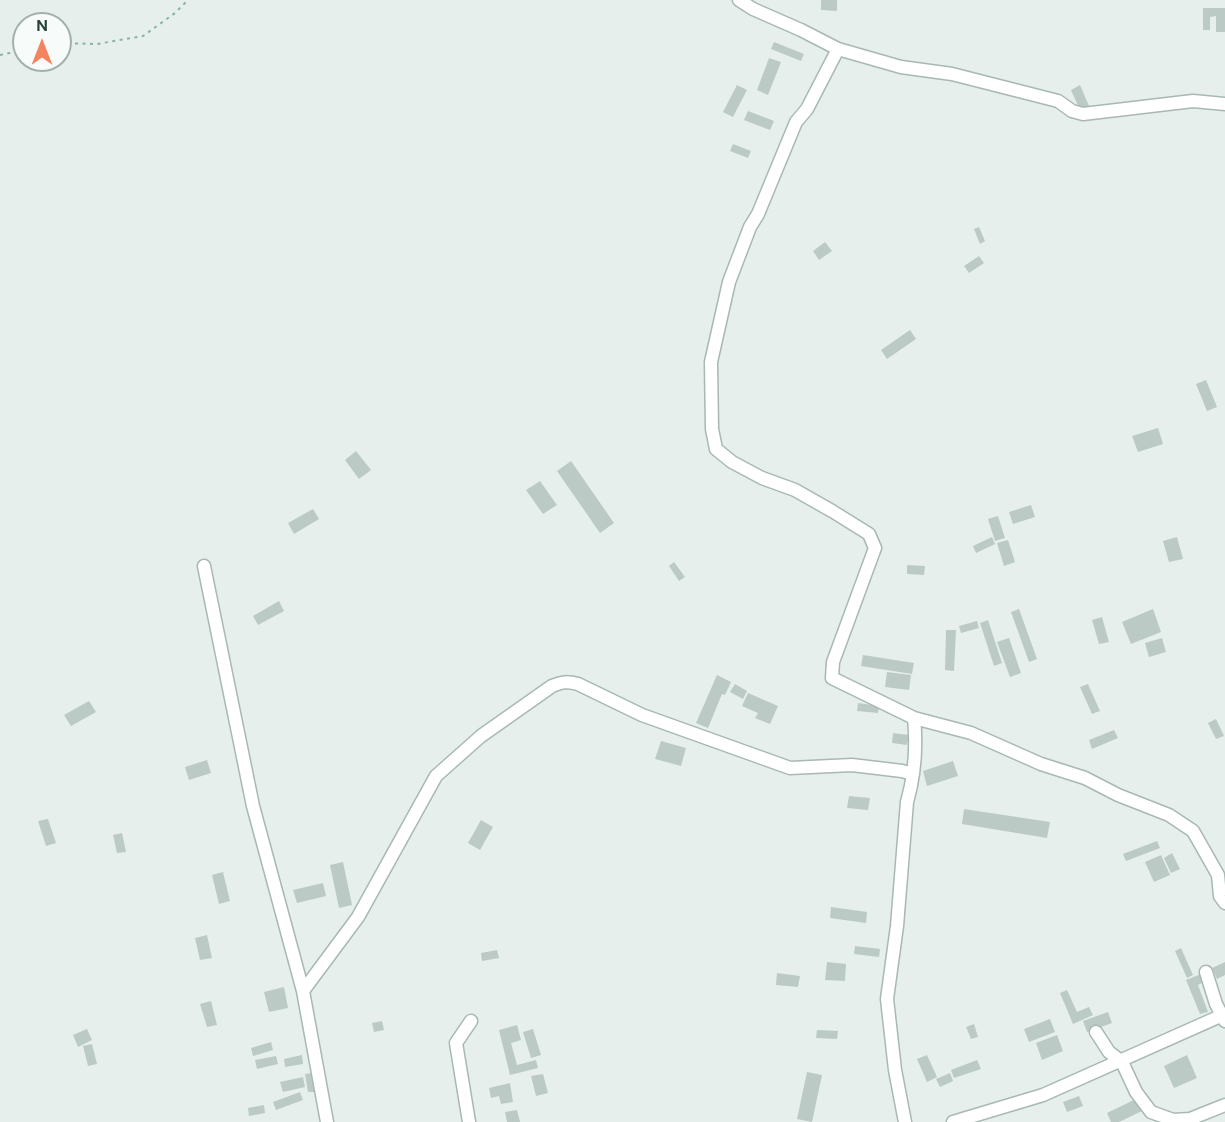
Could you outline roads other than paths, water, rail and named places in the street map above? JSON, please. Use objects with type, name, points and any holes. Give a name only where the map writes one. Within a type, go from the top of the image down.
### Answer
[{"type":"street","points":[[739,0],[838,50],[901,67],[952,74],[1058,101],[1072,111],[1083,114],[1193,101],[1225,104]]},
{"type":"street","points":[[838,50],[807,109],[796,122],[758,214],[750,227],[729,282],[711,362],[712,429],[717,449],[732,462],[762,478],[795,490],[869,534],[875,548],[833,662],[832,678],[914,718],[971,733],[1041,764],[1085,778],[1118,795],[1169,815],[1193,831],[1218,875],[1220,896],[1225,903]]},
{"type":"street","points":[[204,566],[253,806],[303,992],[327,1122]]},
{"type":"street","points":[[303,992],[358,917],[436,776],[481,736],[560,682],[568,681],[578,684],[642,715],[790,768],[852,765],[913,774]]},
{"type":"street","points":[[905,1122],[887,999],[897,926],[907,802],[917,751],[914,718]]},
{"type":"street","points":[[953,1122],[1043,1095],[1224,1017],[1206,972]]},
{"type":"street","points":[[469,1122],[456,1043],[471,1021]]},
{"type":"street","points":[[1096,1032],[1109,1052],[1120,1061],[1136,1092],[1151,1112],[1173,1120],[1190,1119],[1225,1105]]}]
